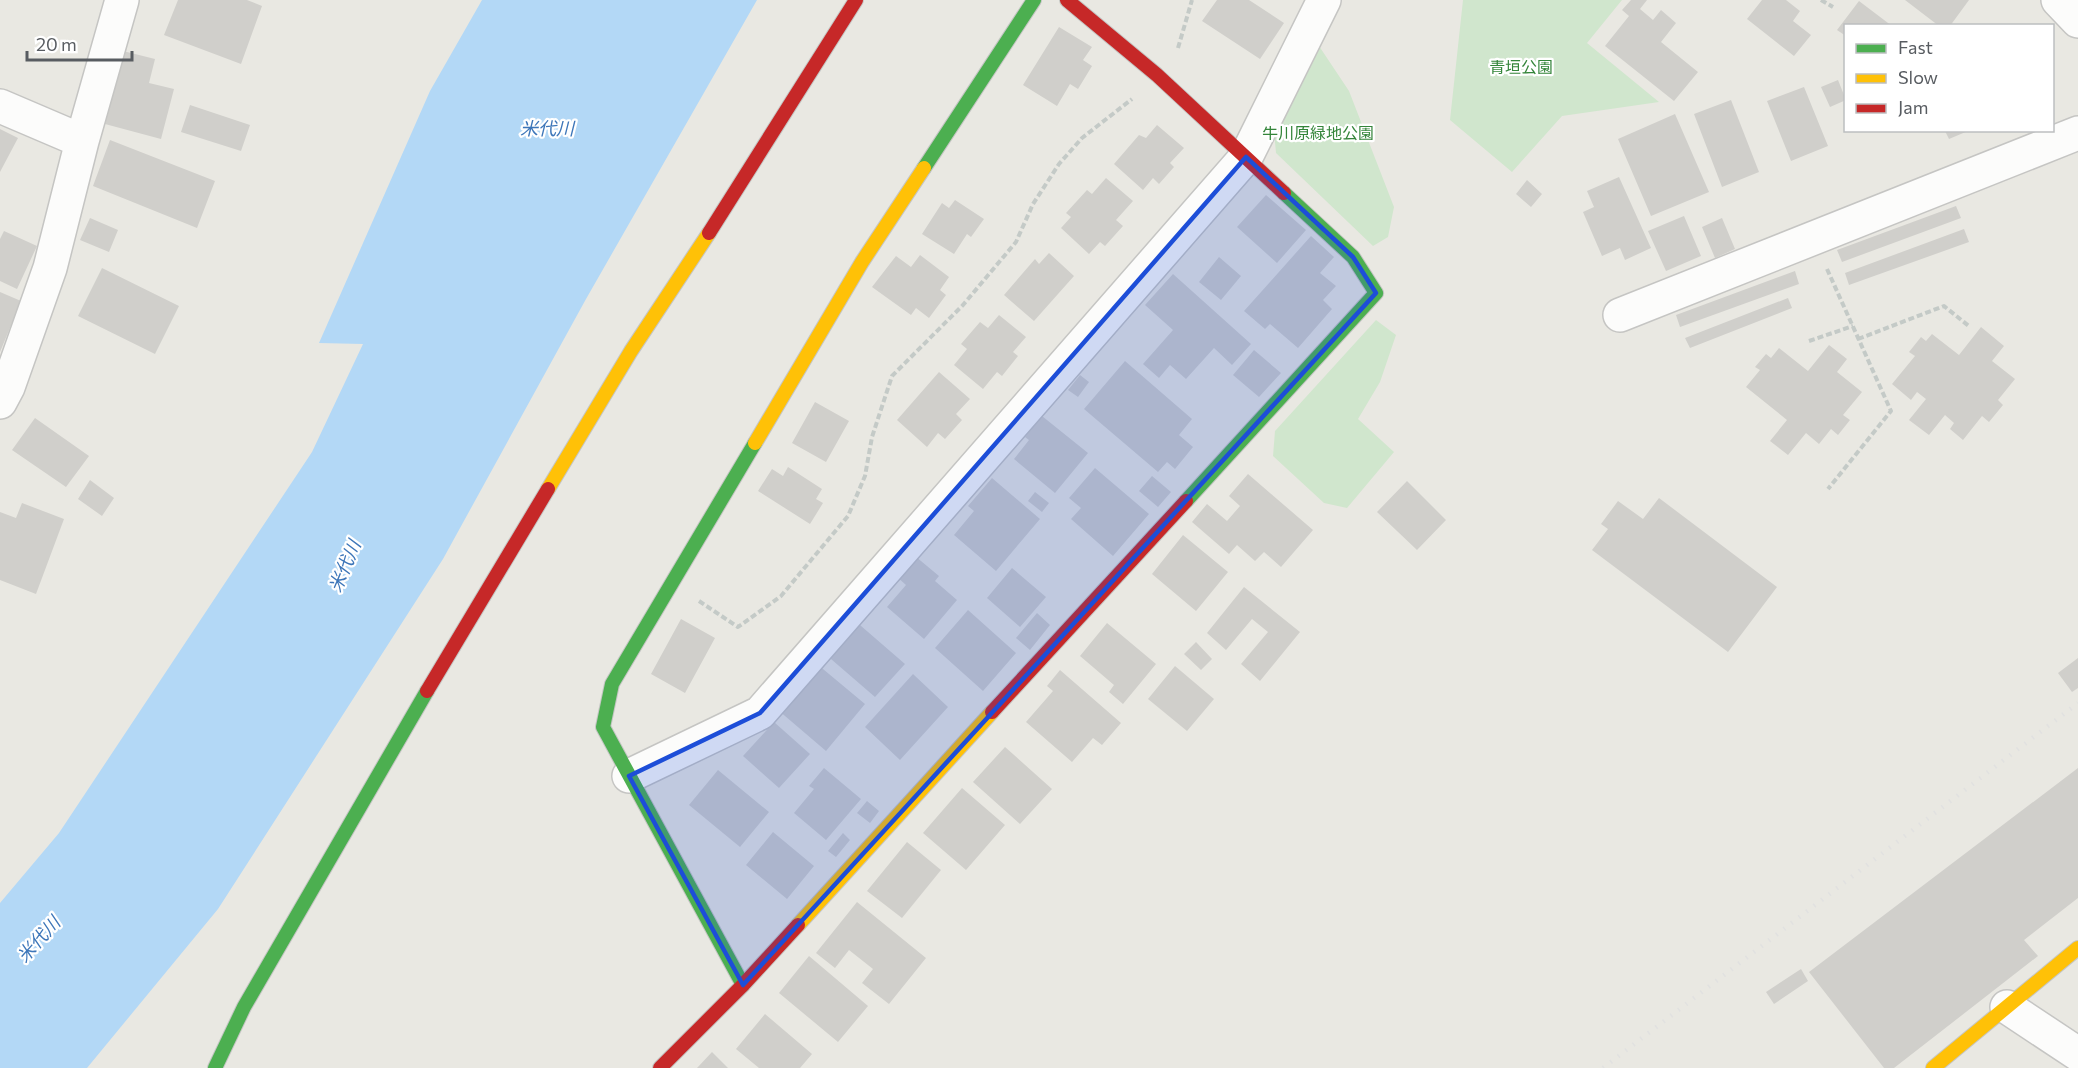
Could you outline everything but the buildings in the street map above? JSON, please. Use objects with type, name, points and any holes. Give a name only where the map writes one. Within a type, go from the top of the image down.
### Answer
[{"type":"street","points":[[0,402],[8,387],[50,268],[82,141],[122,0]]},
{"type":"street","points":[[215,1068],[244,1007],[380,770],[631,351],[745,179],[856,0]]},
{"type":"street","points":[[743,985],[603,727],[612,684],[862,262],[1034,0]]},
{"type":"street","points":[[660,1068],[743,985],[1376,294],[1353,257],[1157,75],[1067,0]]},
{"type":"street","points":[[629,776],[760,713],[1246,157],[1324,0]]},
{"type":"street","points":[[2058,0],[2078,21]]},
{"type":"street","points":[[0,106],[82,141]]},
{"type":"street","points":[[1620,315],[2078,133]]},
{"type":"street","points":[[1933,1068],[2078,948]]},
{"type":"street","points":[[2007,1006],[2078,1054]]},
{"type":"path","points":[[668,587],[698,600],[738,627],[782,596],[848,516],[865,476],[872,437],[892,376],[963,305],[1016,242],[1033,204],[1059,164],[1082,138],[1124,106],[1172,63],[1192,0]]},
{"type":"path","points":[[1821,0],[1833,7]]},
{"type":"path","points":[[1813,238],[1891,411],[1828,489]]},
{"type":"path","points":[[1858,339],[1944,306],[1970,327]]},
{"type":"path","points":[[1809,341],[1853,326]]},
{"type":"highlighted area","points":[[1246,157],[1353,257],[1376,293],[743,985],[629,776],[760,713]]},
{"type":"green space","name":"青垣公園","points":[[1463,0],[1622,0],[1587,43],[1659,102],[1562,116],[1512,172],[1450,120]]},
{"type":"green space","name":"牛川原緑地公園","points":[[1317,43],[1349,91],[1394,207],[1388,237],[1373,246],[1276,153],[1273,120]]},
{"type":"green space","points":[[1376,320],[1396,335],[1380,382],[1358,419],[1394,452],[1347,508],[1324,503],[1273,456],[1275,431]]},
{"type":"water","name":"米代川","points":[[482,0],[757,0],[586,299],[443,559],[218,909],[87,1068],[0,1068],[0,903],[59,833],[312,452],[363,344],[319,343],[430,91]]},
{"type":"railway","points":[[1603,1068],[2078,703]]},
{"type":"traffic: fast","points":[[924,168],[1034,0]]},
{"type":"traffic: fast","points":[[1186,501],[1376,293],[1353,257],[1284,193]]},
{"type":"traffic: fast","points":[[743,985],[603,727],[612,684],[755,443]]},
{"type":"traffic: fast","points":[[215,1068],[244,1007],[427,691]]},
{"type":"traffic: slow","points":[[755,443],[862,262],[924,168]]},
{"type":"traffic: slow","points":[[548,489],[631,351],[709,233]]},
{"type":"traffic: slow","points":[[798,925],[992,712]]},
{"type":"traffic: slow","points":[[1933,1068],[2078,948]]},
{"type":"traffic: jam","points":[[709,233],[856,0]]},
{"type":"traffic: jam","points":[[1067,0],[1157,75],[1284,193]]},
{"type":"traffic: jam","points":[[427,691],[548,489]]},
{"type":"traffic: jam","points":[[992,712],[1186,501]]},
{"type":"traffic: jam","points":[[660,1068],[743,985],[798,925]]}]
